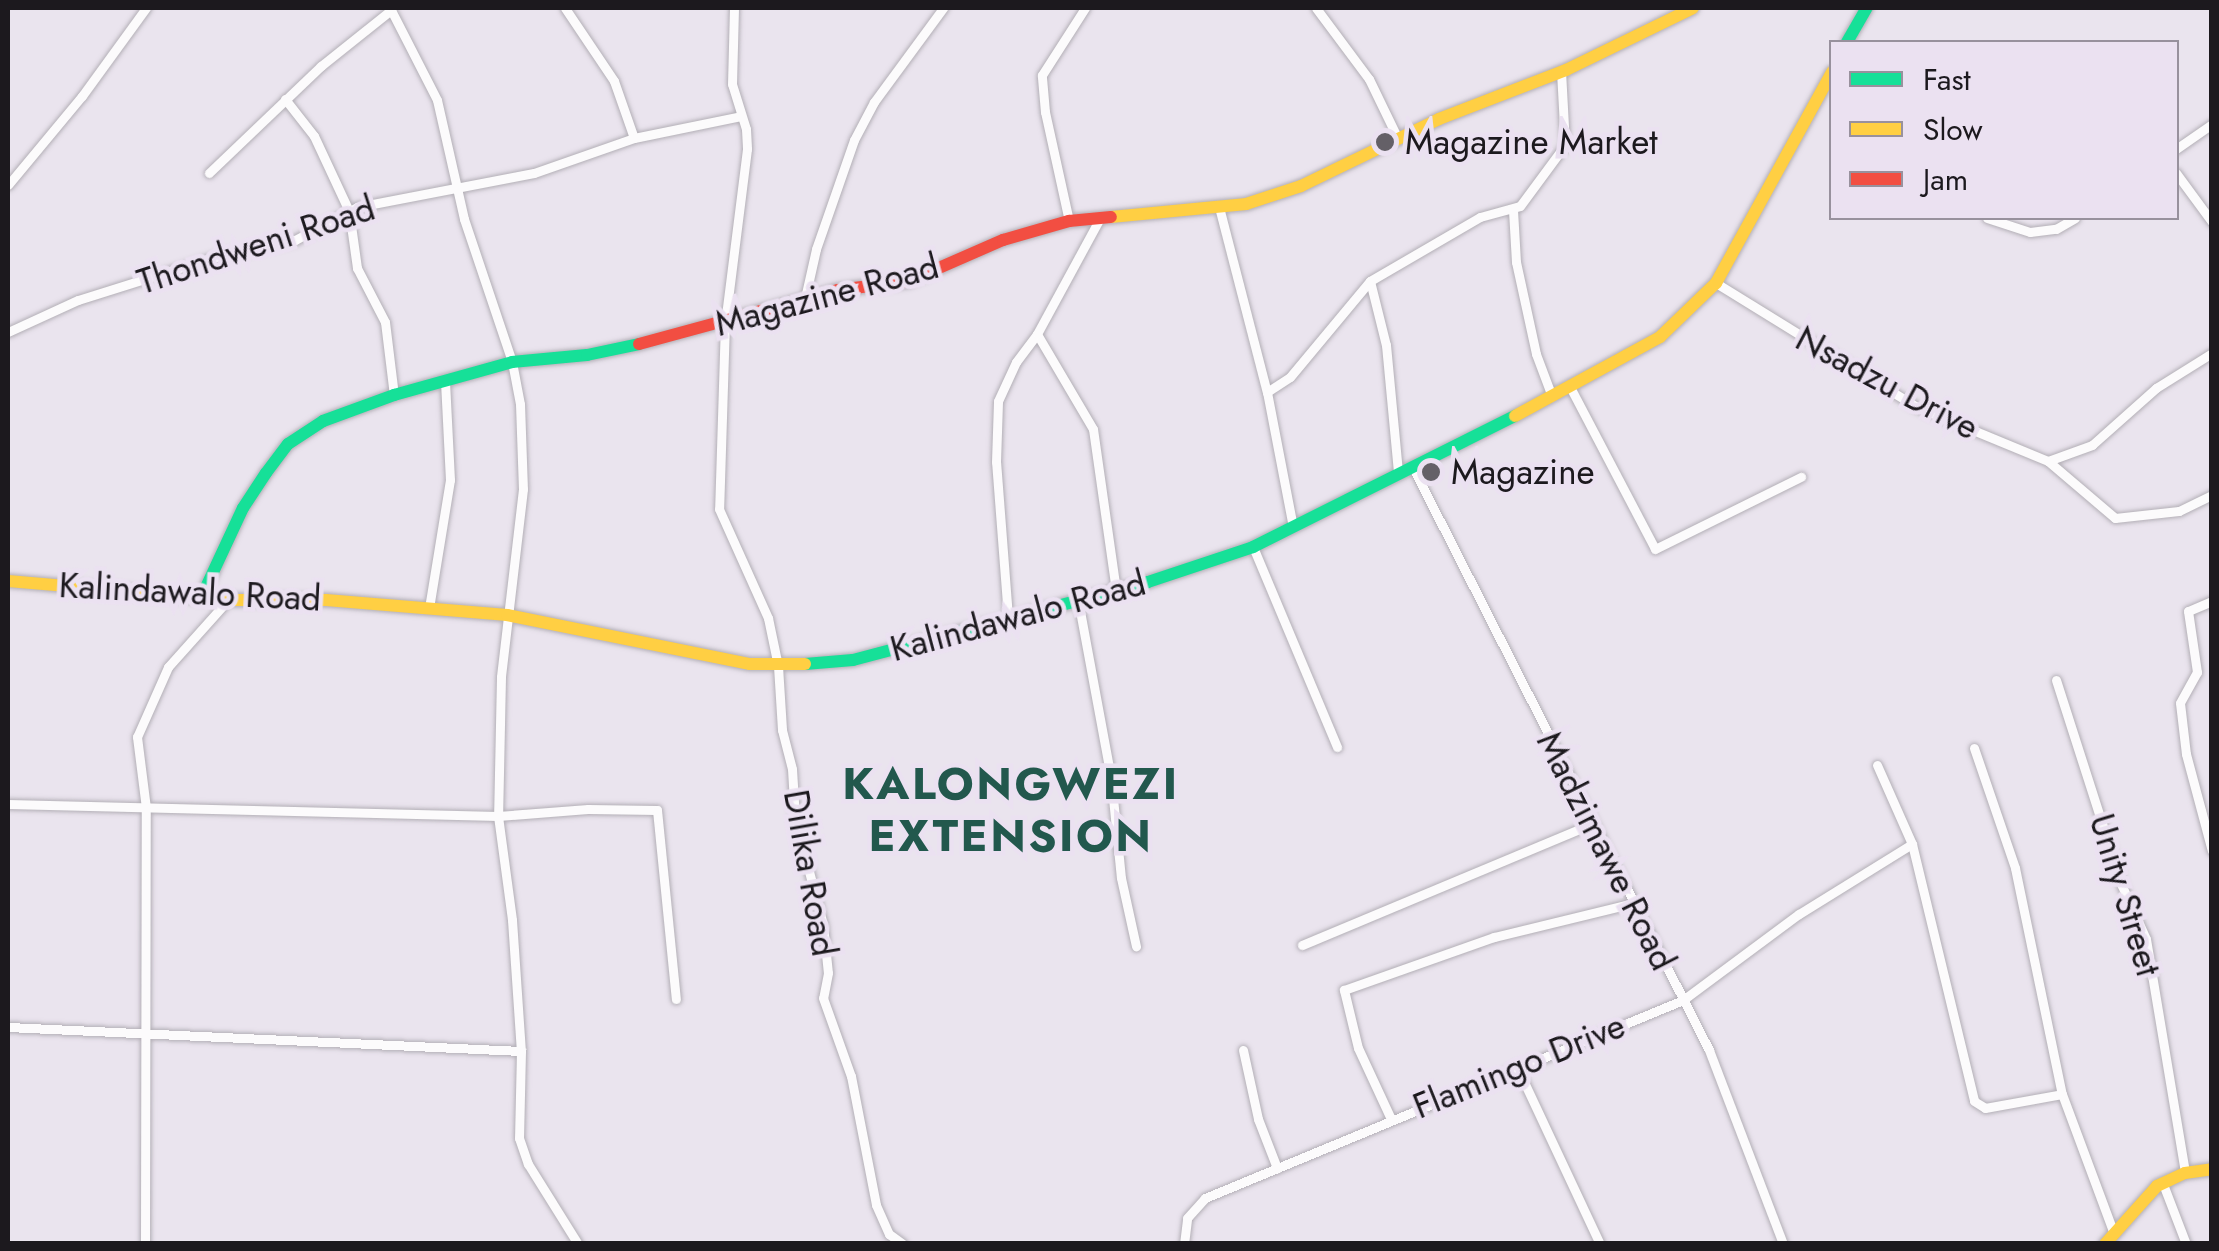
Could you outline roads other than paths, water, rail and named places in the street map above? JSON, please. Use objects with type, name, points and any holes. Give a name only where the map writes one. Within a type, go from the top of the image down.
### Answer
[{"type":"street","points":[[8,186],[82,96],[146,8]]},
{"type":"street","points":[[565,8],[614,81],[634,138]]},
{"type":"street","name":"Dilika Road","points":[[734,8],[732,84],[747,149],[725,322],[719,509],[768,618],[778,666],[795,818],[823,925],[828,973],[824,998],[851,1076],[876,1206],[889,1234],[903,1244]]},
{"type":"street","points":[[805,298],[816,249],[854,140],[874,102],[943,8]]},
{"type":"street","points":[[1069,221],[1042,75],[1085,8]]},
{"type":"street","points":[[1316,8],[1369,79],[1398,139]]},
{"type":"street","name":"Magazine Road","points":[[201,598],[243,508],[288,444],[323,421],[394,395],[512,362],[587,355],[805,298],[908,281],[1003,240],[1069,221],[1246,204],[1301,186],[1398,139],[1561,72],[1692,8]]},
{"type":"street","points":[[1849,40],[1867,8]]},
{"type":"street","points":[[209,173],[285,99],[391,9],[438,100],[483,284],[512,362],[520,404],[522,489],[500,677],[498,816],[512,920],[522,1051],[518,1124],[523,1154],[578,1244]]},
{"type":"street","points":[[1267,392],[1290,377],[1370,280],[1468,222],[1513,210],[1566,145],[1561,72]]},
{"type":"street","name":"Kalindawalo Road","points":[[8,581],[228,600],[326,600],[507,615],[750,664],[778,666],[854,660],[1116,590],[1253,547],[1466,442],[1660,337],[1716,284],[1829,77]]},
{"type":"street","points":[[285,99],[314,136],[349,211],[357,268],[384,322],[394,395]]},
{"type":"street","name":"Thondweni Road","points":[[8,332],[78,300],[211,258],[295,240],[349,211],[534,173],[634,138],[741,116]]},
{"type":"street","points":[[2179,147],[2212,124]]},
{"type":"street","points":[[2179,177],[2212,222]]},
{"type":"street","points":[[1219,207],[1267,392],[1293,527]]},
{"type":"street","points":[[1513,210],[1516,262],[1536,354],[1551,394]]},
{"type":"street","points":[[1008,617],[996,415],[1004,384],[1037,334],[1100,218]]},
{"type":"street","points":[[1993,220],[2030,232],[2056,229],[2072,220]]},
{"type":"street","points":[[1370,280],[1386,345],[1405,469]]},
{"type":"street","name":"Nsadzu Drive","points":[[1716,284],[1917,407],[2048,461],[2114,518],[2180,511],[2212,495]]},
{"type":"street","points":[[1037,334],[1093,429],[1116,590]]},
{"type":"street","points":[[2048,461],[2092,444],[2156,388],[2212,353]]},
{"type":"street","points":[[429,608],[450,480],[445,380]]},
{"type":"street","points":[[1570,386],[1655,550],[1801,477]]},
{"type":"street","name":"Madzimawe Road","points":[[1405,469],[1593,823],[1708,1050],[1783,1244]]},
{"type":"street","points":[[1253,547],[1337,747]]},
{"type":"street","points":[[145,1244],[146,808],[138,749],[142,716],[168,667],[228,600]]},
{"type":"street","points":[[1078,600],[1111,778],[1120,878],[1136,946]]},
{"type":"street","points":[[2212,601],[2188,611],[2197,672],[2180,704],[2186,754],[2212,851]]},
{"type":"street","name":"Unity Street","points":[[2056,680],[2122,886],[2146,940],[2185,1173]]},
{"type":"street","points":[[1974,748],[2012,854],[2062,1094],[2110,1239]]},
{"type":"street","points":[[1877,765],[1912,844],[1974,1101],[1985,1108],[2062,1094]]},
{"type":"street","points":[[8,804],[498,816],[588,808],[658,810],[676,999]]},
{"type":"street","points":[[1302,946],[1593,823]]},
{"type":"street","name":"Flamingo Drive","points":[[1184,1244],[1187,1218],[1205,1198],[1683,1000],[1798,914],[1912,844]]},
{"type":"street","points":[[1390,1119],[1358,1048],[1344,990],[1494,937],[1634,903]]},
{"type":"street","points":[[8,1027],[522,1051]]},
{"type":"street","points":[[1243,1050],[1258,1119],[1277,1168]]},
{"type":"street","points":[[1516,1067],[1600,1244]]},
{"type":"street","points":[[2110,1239],[2151,1190],[2185,1173],[2212,1169]]},
{"type":"street","points":[[2163,1184],[2186,1244]]},
{"type":"place","name":"Magazine Market","points":[[1385,142]]},
{"type":"place","name":"Magazine","points":[[1431,472]]},
{"type":"district","name":"KALONGWEZI EXTENSION","points":[[1011,810]]}]
